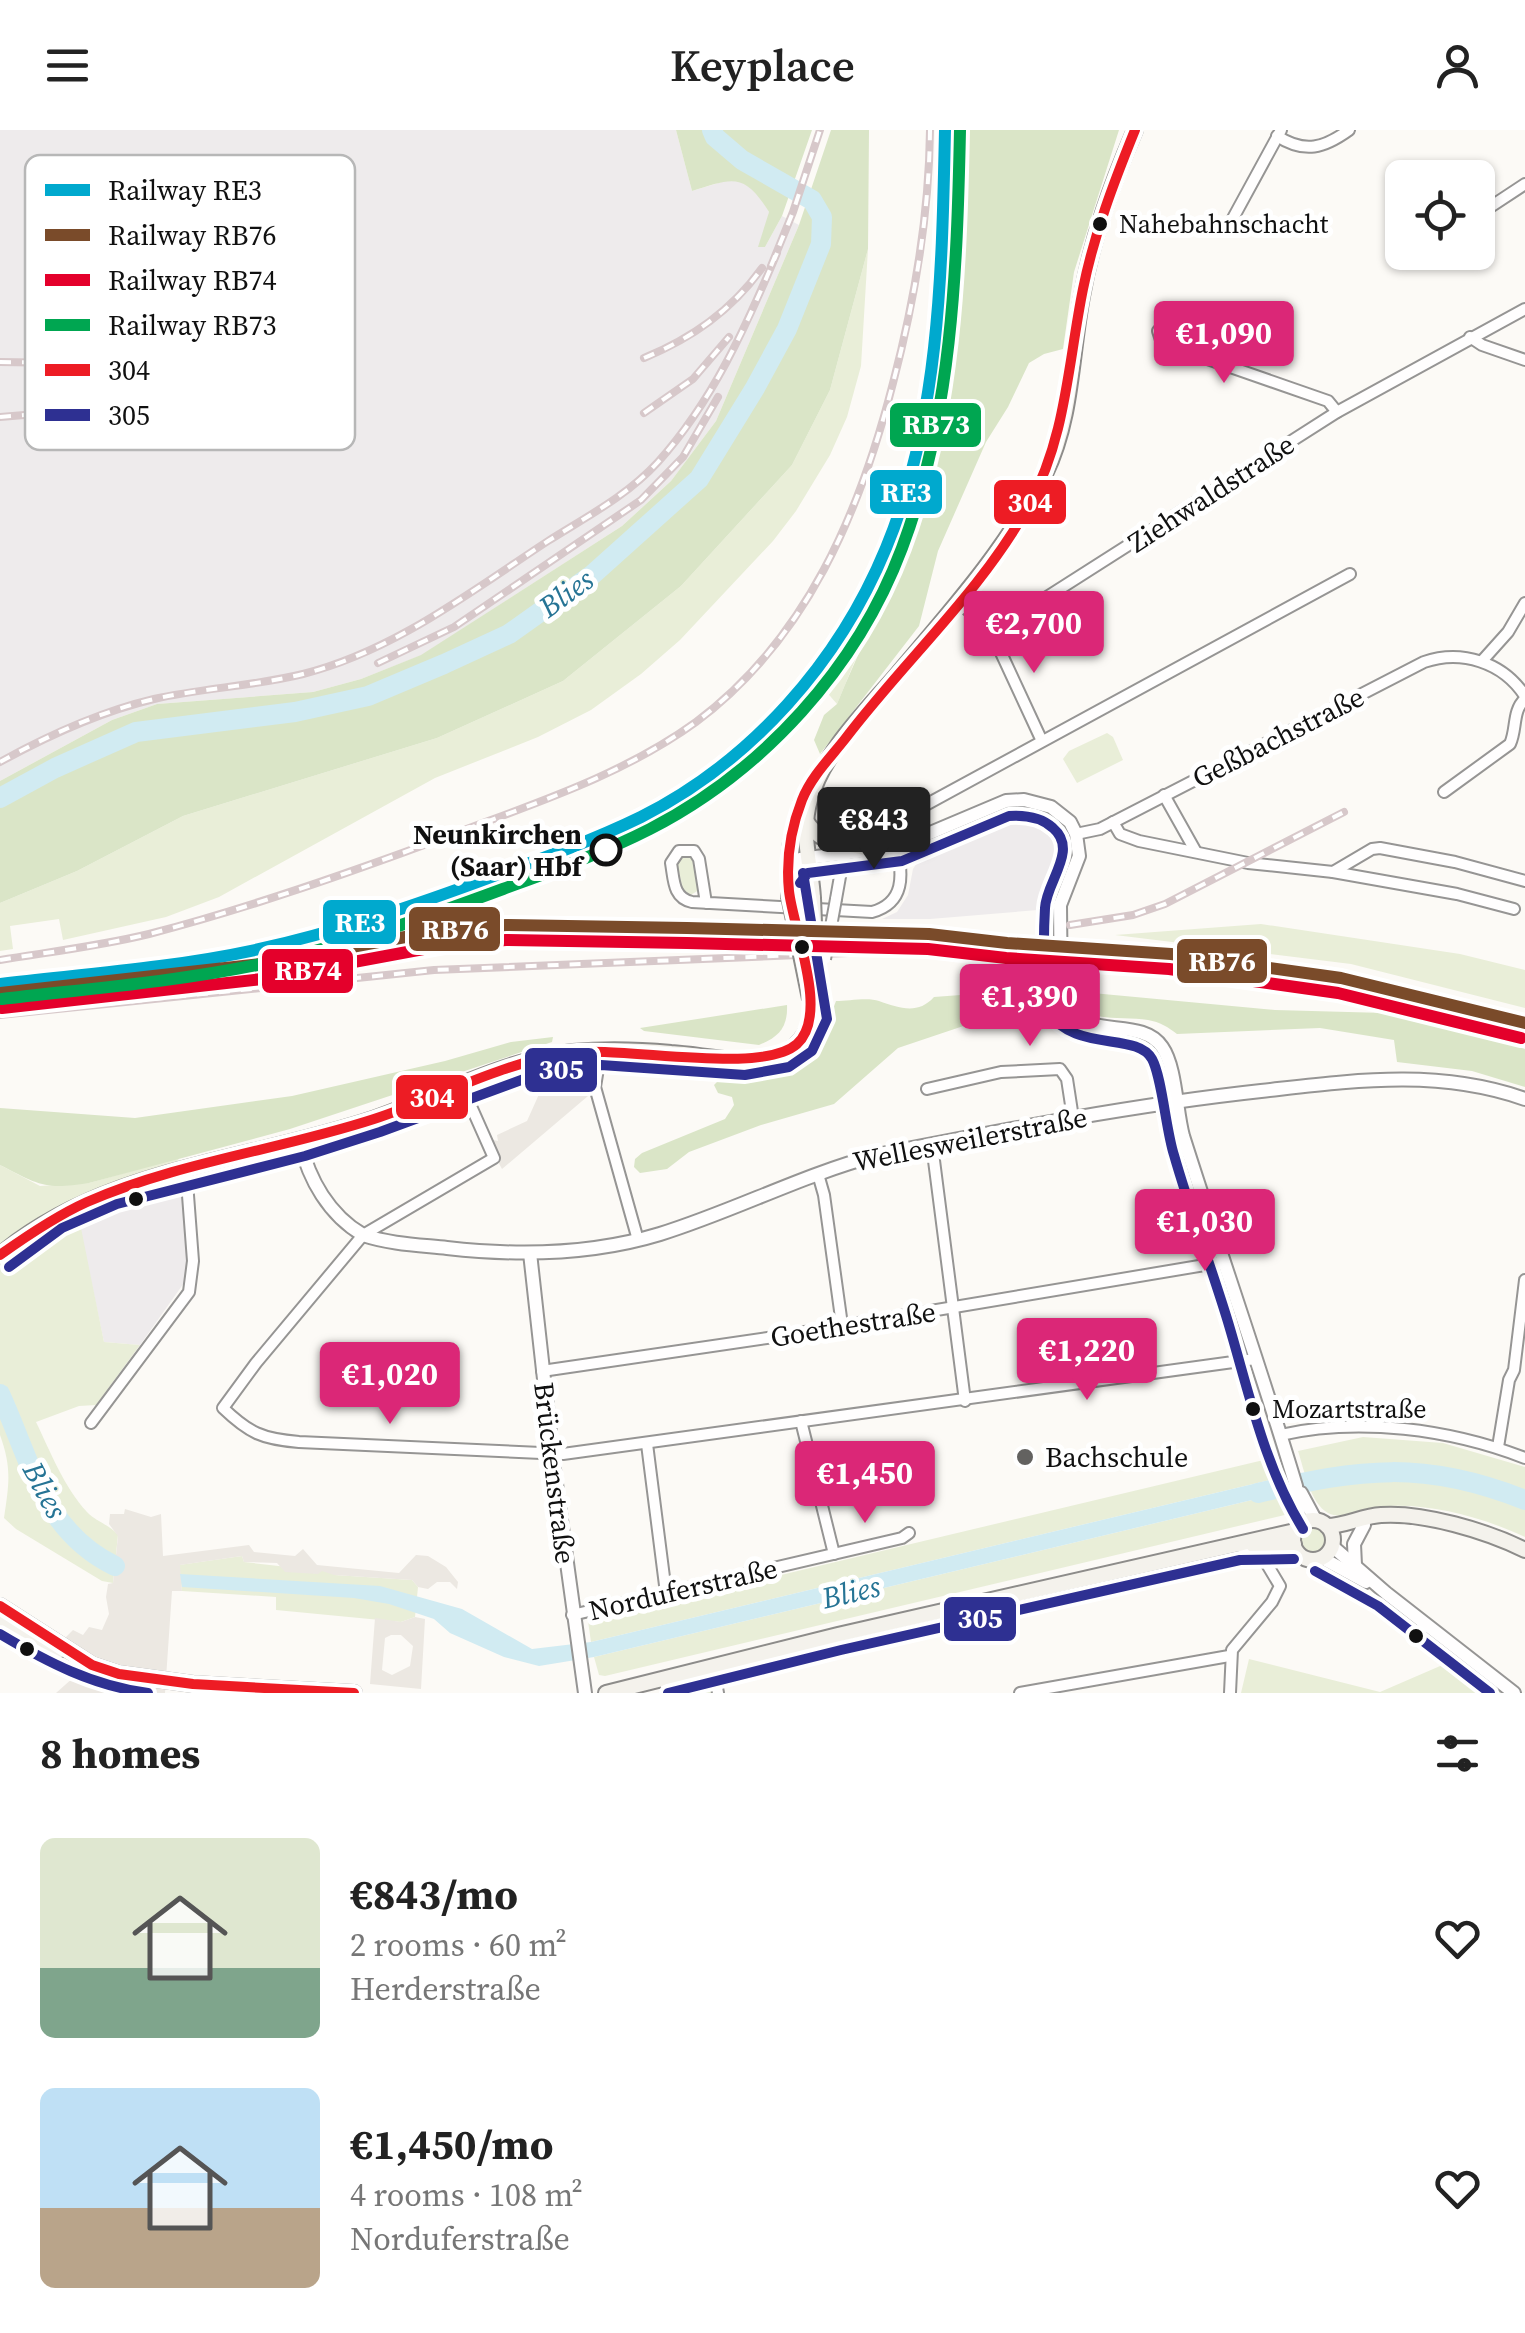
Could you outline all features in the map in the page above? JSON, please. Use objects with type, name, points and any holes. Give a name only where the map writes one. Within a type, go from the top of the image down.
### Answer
[{"type":"main road","points":[[812,1018],[789,896],[788,874],[798,812],[812,780],[1009,538],[1048,469],[1066,405],[1088,264],[1114,178],[1135,130]]},
{"type":"main road","points":[[0,1254],[26,1232],[84,1201],[186,1170],[300,1142],[540,1056],[601,1050],[744,1060],[782,1054],[800,1042],[817,997],[814,898],[805,820],[810,797],[824,768]]},
{"type":"main road","points":[[805,820],[815,835],[824,840],[874,851]]},
{"type":"main road","points":[[606,1693],[838,1635],[1385,1514],[1439,1522],[1525,1550]]},
{"type":"main road","points":[[1312,1528],[1439,1522]]},
{"type":"main road","points":[[1312,1528],[1322,1558],[1304,1558],[1312,1528]]},
{"type":"main road","points":[[0,1606],[78,1655],[119,1674],[166,1681],[354,1693]]},
{"type":"main road","points":[[0,1617],[54,1648],[78,1655]]},
{"type":"street","points":[[1232,220],[1279,133],[1297,146],[1315,148],[1349,130]]},
{"type":"street","points":[[1495,204],[1525,184]]},
{"type":"street","name":"Ziehwaldstraße","points":[[990,629],[1034,606],[1338,412],[1525,308]]},
{"type":"street","points":[[1158,330],[1167,345],[1328,401],[1338,412]]},
{"type":"street","points":[[1470,337],[1525,360]]},
{"type":"street","points":[[874,851],[885,826],[1350,574]]},
{"type":"street","points":[[958,602],[990,629],[1041,740]]},
{"type":"street","points":[[1444,792],[1510,744],[1514,736],[1516,712],[1525,697],[1504,673],[1482,662],[1508,632],[1525,603]]},
{"type":"street","name":"Geßbachstraße","points":[[1076,834],[1100,829],[1424,662],[1443,655],[1461,655],[1482,662]]},
{"type":"street","points":[[1164,796],[1196,852]]},
{"type":"street","points":[[788,874],[800,859],[897,846],[996,803],[1038,802],[1062,814],[1076,834],[1080,856],[1060,905],[1061,1005],[1079,1023],[1153,1038],[1163,1047],[1223,1262],[1312,1528],[1386,1594],[1514,1693]]},
{"type":"street","points":[[1113,822],[1128,839],[1457,894],[1514,909]]},
{"type":"street","points":[[706,903],[699,858],[694,851],[680,851],[671,863],[676,891],[686,901],[706,903],[872,912],[890,906],[900,888],[897,846]]},
{"type":"street","points":[[1333,872],[1380,848],[1525,881]]},
{"type":"street","points":[[817,997],[844,854]]},
{"type":"street","points":[[601,1050],[595,1086],[638,1240]]},
{"type":"street","points":[[927,1090],[1001,1072],[1060,1069],[1067,1079],[1073,1118]]},
{"type":"street","name":"Wellesweilerstraße","points":[[363,1236],[464,1250],[530,1253],[593,1249],[638,1240],[877,1155],[1175,1100],[1404,1078],[1476,1085],[1525,1100]]},
{"type":"street","points":[[462,1086],[494,1158],[363,1236],[222,1408],[248,1432],[278,1440],[552,1455],[1255,1359]]},
{"type":"street","points":[[300,1142],[304,1161],[323,1196],[363,1236]]},
{"type":"street","points":[[932,1144],[965,1401]]},
{"type":"street","points":[[91,1423],[188,1292],[193,1260],[186,1170]]},
{"type":"street","points":[[818,1174],[842,1326]]},
{"type":"street","name":"Brückenstraße","points":[[530,1253],[552,1455],[585,1693]]},
{"type":"street","name":"Goethestraße","points":[[542,1370],[952,1309],[1223,1262]]},
{"type":"street","points":[[1498,1447],[1514,1370],[1525,1280]]},
{"type":"street","points":[[801,1421],[834,1554]]},
{"type":"street","points":[[1280,1435],[1313,1429],[1388,1429],[1448,1436],[1498,1447],[1525,1458]]},
{"type":"street","points":[[647,1444],[666,1594]]},
{"type":"street","points":[[1354,1564],[1354,1544],[1364,1525]]},
{"type":"street","name":"Norduferstraße","points":[[573,1619],[910,1533]]},
{"type":"street","points":[[1230,1693],[1229,1656],[1280,1586],[1264,1561],[1238,1545]]},
{"type":"street","points":[[1322,1558],[1386,1594]]},
{"type":"street","points":[[1020,1693],[1229,1656]]},
{"type":"street","points":[[713,1666],[718,1693]]},
{"type":"street","points":[[662,1680],[672,1693]]},
{"type":"shaded area","points":[[0,130],[676,130],[692,191],[728,180],[741,181],[756,191],[769,212],[765,247],[782,216],[799,225],[716,421],[671,481],[622,526],[422,655],[361,679],[313,692],[157,704],[112,720],[0,781]]},
{"type":"shaded area","points":[[1004,812],[1030,812],[1052,820],[1063,834],[1065,853],[1050,909],[882,919],[897,912],[908,895],[913,869],[924,852],[972,824]]},
{"type":"shaded area","points":[[575,1076],[589,1089],[588,1096],[502,1169],[485,1138],[498,1141],[497,1135],[527,1121],[540,1092],[553,1086],[563,1091]]},
{"type":"shaded area","points":[[184,1187],[189,1272],[186,1280],[140,1345],[104,1342],[78,1219],[99,1204]]},
{"type":"shaded area","points":[[125,1509],[151,1517],[161,1514],[163,1556],[249,1545],[254,1552],[295,1556],[303,1549],[317,1565],[399,1573],[416,1555],[428,1556],[446,1567],[458,1582],[457,1589],[450,1582],[437,1582],[428,1589],[418,1587],[412,1580],[322,1571],[285,1572],[277,1563],[244,1562],[242,1556],[180,1565],[182,1591],[172,1591],[165,1693],[56,1693],[74,1677],[62,1666],[59,1668],[54,1649],[73,1630],[83,1635],[89,1627],[102,1630],[109,1614],[106,1597],[108,1584],[113,1583],[118,1536],[109,1524],[110,1514],[124,1514]]},
{"type":"shaded area","points":[[415,1617],[425,1619],[421,1689],[370,1684],[375,1618],[401,1622]],"holes":[[[401,1635],[413,1646],[410,1666],[392,1675],[382,1670],[385,1638]]]},
{"type":"green space","points":[[676,130],[812,130],[782,216],[765,247],[758,247],[769,212],[760,199],[744,184],[728,181],[692,191]]},
{"type":"green space","points":[[831,130],[869,130],[868,249],[830,390],[792,465],[681,586],[563,681],[437,738],[183,816],[77,871],[0,903],[0,781],[112,720],[157,704],[313,692],[361,679],[421,655],[622,526],[671,481],[716,421],[799,225]]},
{"type":"green space","points":[[953,130],[960,130],[947,289],[928,427],[913,503],[897,559],[837,704],[824,689],[872,609],[893,557],[926,428]]},
{"type":"green space","points":[[960,130],[1119,130],[1074,272],[1063,349],[1029,363],[986,442],[938,551],[919,626],[820,754],[814,740],[824,715],[837,704],[885,593],[924,453],[942,345]]},
{"type":"green space","points":[[868,249],[861,366],[847,417],[830,455],[773,541],[680,640],[641,674],[591,710],[538,737],[435,778],[219,897],[166,917],[63,940],[59,919],[10,926],[13,949],[0,951],[0,903],[77,871],[183,816],[437,738],[563,681],[681,586],[792,465],[830,390]]},
{"type":"green space","points":[[1107,733],[1113,737],[1123,760],[1077,783],[1063,759],[1069,751]]},
{"type":"green space","points":[[688,855],[695,859],[699,890],[689,896],[683,891],[677,862]]},
{"type":"green space","points":[[1261,924],[1460,954],[1525,970],[1525,1008],[1351,964],[1115,935]]},
{"type":"green space","points":[[1042,991],[1042,1000],[1036,1010],[1008,1011],[898,1048],[834,1104],[761,1125],[689,1152],[667,1169],[640,1173],[634,1167],[635,1159],[642,1153],[725,1119],[734,1105],[732,1097],[718,1093],[714,1085],[722,1077],[782,1071],[807,1056],[827,1025],[836,1001],[869,999],[915,1008],[934,997]]},
{"type":"green space","points":[[1071,991],[1275,1010],[1385,1013],[1455,1026],[1525,1049],[1525,1087],[1472,1071],[1397,1062],[1394,1040],[1320,1028],[1177,1034],[1152,1021],[1092,1014],[1083,1010]]},
{"type":"green space","points":[[787,1005],[781,1030],[759,1045],[640,1028]]},
{"type":"green space","points":[[553,1037],[552,1042],[290,1129],[89,1183],[43,1184],[0,1165],[0,1108],[135,1118],[292,1096],[511,1042]]},
{"type":"green space","points":[[178,1158],[184,1187],[112,1200],[79,1218],[104,1342],[140,1345],[96,1405],[79,1406],[36,1422],[71,1492],[91,1515],[118,1535],[113,1583],[102,1581],[4,1518],[8,1476],[0,1435],[0,1165],[40,1186],[89,1183]]},
{"type":"green space","points":[[1363,1437],[1443,1443],[1525,1467],[1525,1537],[1476,1518],[1423,1507],[1382,1507],[1342,1516],[1328,1513],[1312,1494],[1298,1451]]},
{"type":"green space","points":[[1276,1457],[1282,1477],[591,1642],[588,1621]]},
{"type":"green space","points":[[1286,1492],[1293,1513],[605,1676],[599,1675],[594,1657]]},
{"type":"green space","points":[[1313,1526],[1323,1530],[1327,1540],[1323,1550],[1313,1554],[1303,1550],[1299,1540],[1303,1530]]},
{"type":"green space","points":[[242,1556],[244,1562],[335,1575],[412,1580],[418,1587],[415,1617],[401,1622],[276,1610],[276,1597],[182,1591],[179,1565]]},
{"type":"green space","points":[[1249,1659],[1380,1692],[1454,1660],[1501,1693],[1241,1693]]},
{"type":"green space","points":[[711,1674],[715,1693],[680,1693],[671,1685]]},
{"type":"water","points":[[1282,1477],[1286,1492],[594,1657],[539,1666],[504,1657],[450,1633],[434,1619],[389,1604],[354,1598],[182,1587],[180,1574],[380,1586],[462,1609],[532,1649],[591,1642]]},
{"type":"waterway","name":"Blies","points":[[0,798],[136,732],[295,712],[368,696],[444,664],[509,634],[592,575],[699,479],[787,329],[821,244],[822,217],[812,200],[742,160],[712,130]]},
{"type":"waterway","name":"Blies","points":[[0,1394],[31,1469],[55,1514],[71,1534],[115,1566]]},
{"type":"waterway","name":"Blies","points":[[1258,1493],[1329,1478],[1392,1472],[1455,1479],[1525,1500]]},
{"type":"railway","points":[[771,266],[820,130]]},
{"type":"railway","points":[[0,960],[112,942],[186,924],[443,838],[636,759],[696,722],[735,689],[769,652],[824,570],[864,479],[893,383],[914,289],[924,227],[930,130]]},
{"type":"railway","points":[[0,762],[75,725],[134,704],[303,674],[369,651],[430,618],[606,505],[658,462],[695,414],[740,336],[777,253]]},
{"type":"railway","points":[[644,358],[709,322],[762,268]]},
{"type":"railway","points":[[644,413],[693,379],[729,337]]},
{"type":"railway","points":[[0,362],[25,362]]},
{"type":"railway","points":[[378,663],[454,627],[641,500],[683,457],[718,397]]},
{"type":"railway","points":[[0,417],[25,415]]},
{"type":"railway","points":[[1070,925],[1133,915],[1165,904],[1344,812]]},
{"type":"railway","points":[[108,980],[231,976],[415,941],[479,934],[854,939]]},
{"type":"railway","points":[[0,1015],[434,970],[990,950],[1102,954],[1259,973],[1444,1013],[1525,1041]]},
{"type":"rail line","name":"RE3","points":[[0,984],[223,956],[376,917],[550,855],[641,817],[720,767],[755,737],[788,704],[844,630],[867,590],[904,498],[918,447],[935,342],[945,130]]},
{"type":"rail line","name":"RB73","points":[[2,999],[162,981],[257,965],[412,921],[577,861],[650,829],[731,778],[768,746],[802,712],[860,634],[883,592],[919,498],[949,342],[960,130]]},
{"type":"rail line","name":"RB76","points":[[0,993],[260,964],[443,930],[506,925],[687,928],[929,934],[1171,954],[1341,978],[1525,1023]]},
{"type":"rail line","name":"RB74","points":[[2,1008],[262,979],[445,945],[506,940],[687,943],[928,949],[1169,969],[1338,993],[1521,1038]]},
{"type":"transit line","name":"304","points":[[0,1255],[64,1213],[122,1188],[374,1119],[542,1058],[591,1052],[753,1058],[779,1053],[797,1044],[810,1013],[807,971],[788,880],[790,845],[802,800],[827,761],[966,596],[1029,505],[1058,427],[1093,248],[1135,130]]},
{"type":"transit line","name":"305","points":[[800,883],[808,873],[902,861],[1009,816],[1027,816],[1053,828],[1063,846],[1045,908],[1047,1010],[1073,1032],[1133,1046],[1152,1059],[1174,1155],[1259,1428],[1278,1480],[1303,1529]]},
{"type":"transit line","name":"305","points":[[9,1267],[62,1228],[117,1204],[305,1156],[543,1072],[601,1065],[745,1075],[789,1067],[812,1051],[827,1019],[803,873]]},
{"type":"transit line","name":"305","points":[[668,1693],[1240,1560],[1294,1559]]},
{"type":"transit line","name":"305","points":[[1315,1571],[1378,1606],[1490,1693]]},
{"type":"transit line","name":"304","points":[[0,1606],[92,1665],[119,1674],[193,1684],[354,1693]]},
{"type":"transit line","name":"305","points":[[0,1634],[71,1671],[108,1685],[148,1693]]},
{"type":"place","name":"Nahebahnschacht","points":[[1100,224]]},
{"type":"place","name":"Neunkirchen (Saar) Hbf","points":[[606,850]]},
{"type":"place","name":"Mozartstraße","points":[[1253,1409]]},
{"type":"place","name":"Bachschule","points":[[1025,1457]]}]
